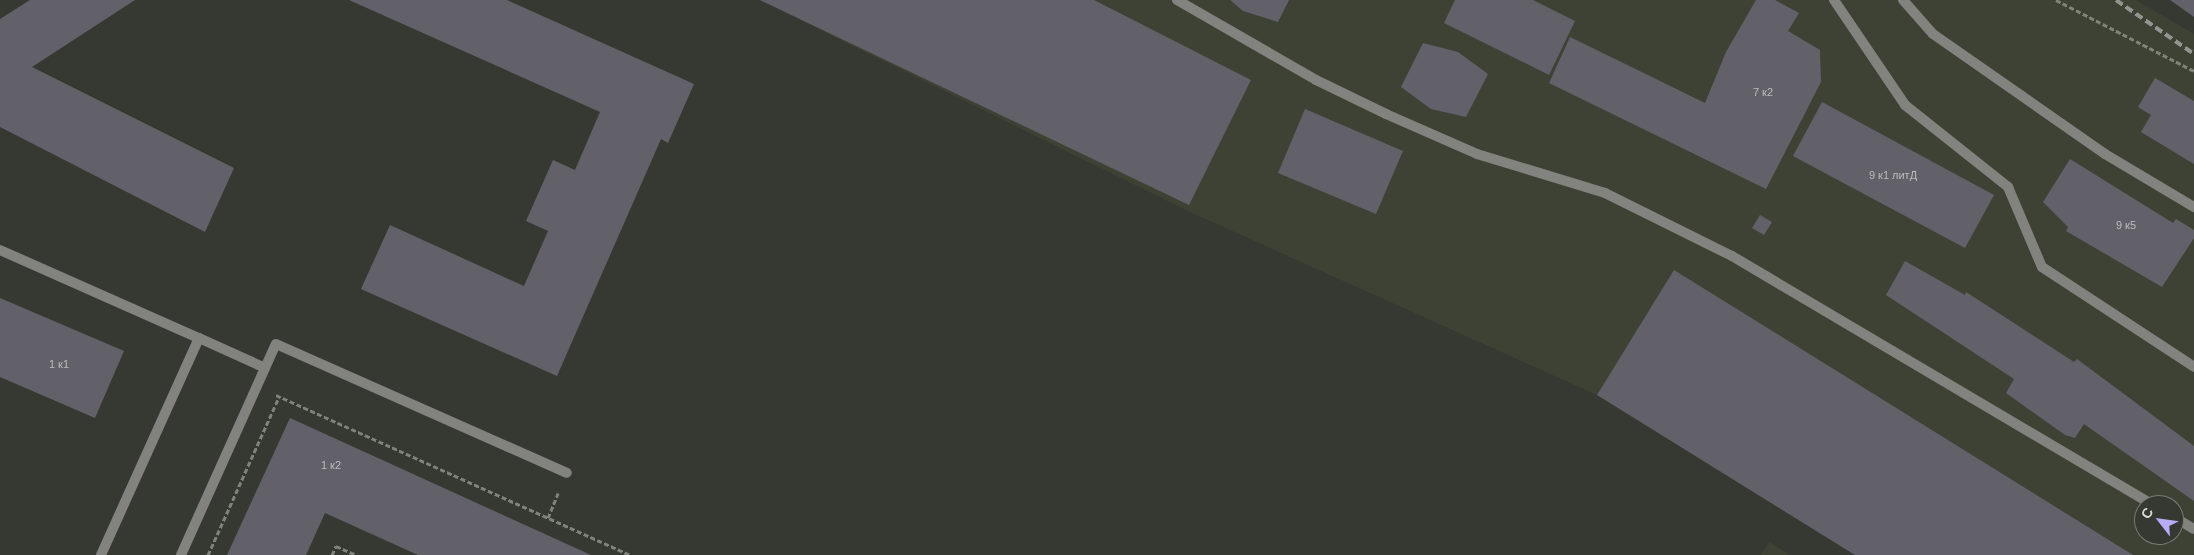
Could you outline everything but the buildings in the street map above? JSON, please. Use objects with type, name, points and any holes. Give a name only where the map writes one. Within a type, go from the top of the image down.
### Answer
[{"type":"lane","points":[[1177,0],[1316,80],[1386,114],[1477,154],[1605,193],[1724,252],[2136,495]]},
{"type":"lane","points":[[1834,0],[1905,105],[2008,187],[2042,267],[2194,367]]},
{"type":"lane","points":[[1903,0],[1933,34],[2105,154],[2194,207]]},
{"type":"lane","points":[[0,250],[264,368]]},
{"type":"lane","points":[[101,555],[199,338]]},
{"type":"lane","points":[[181,555],[276,344],[567,473]]},
{"type":"path","points":[[2056,0],[2194,71]]},
{"type":"path","points":[[256,387],[631,555]]},
{"type":"path","points":[[208,555],[279,397]]},
{"type":"path","points":[[548,518],[567,473]]},
{"type":"path","points":[[332,555],[336,546],[356,555]]},
{"type":"shaded area","points":[[760,0],[2136,0],[2194,34],[2194,555],[1855,555],[1597,395],[1190,212]]},
{"type":"shaded area","points":[[1770,542],[1790,555],[1760,555]]},
{"type":"railway","points":[[2116,0],[2194,54]]}]
